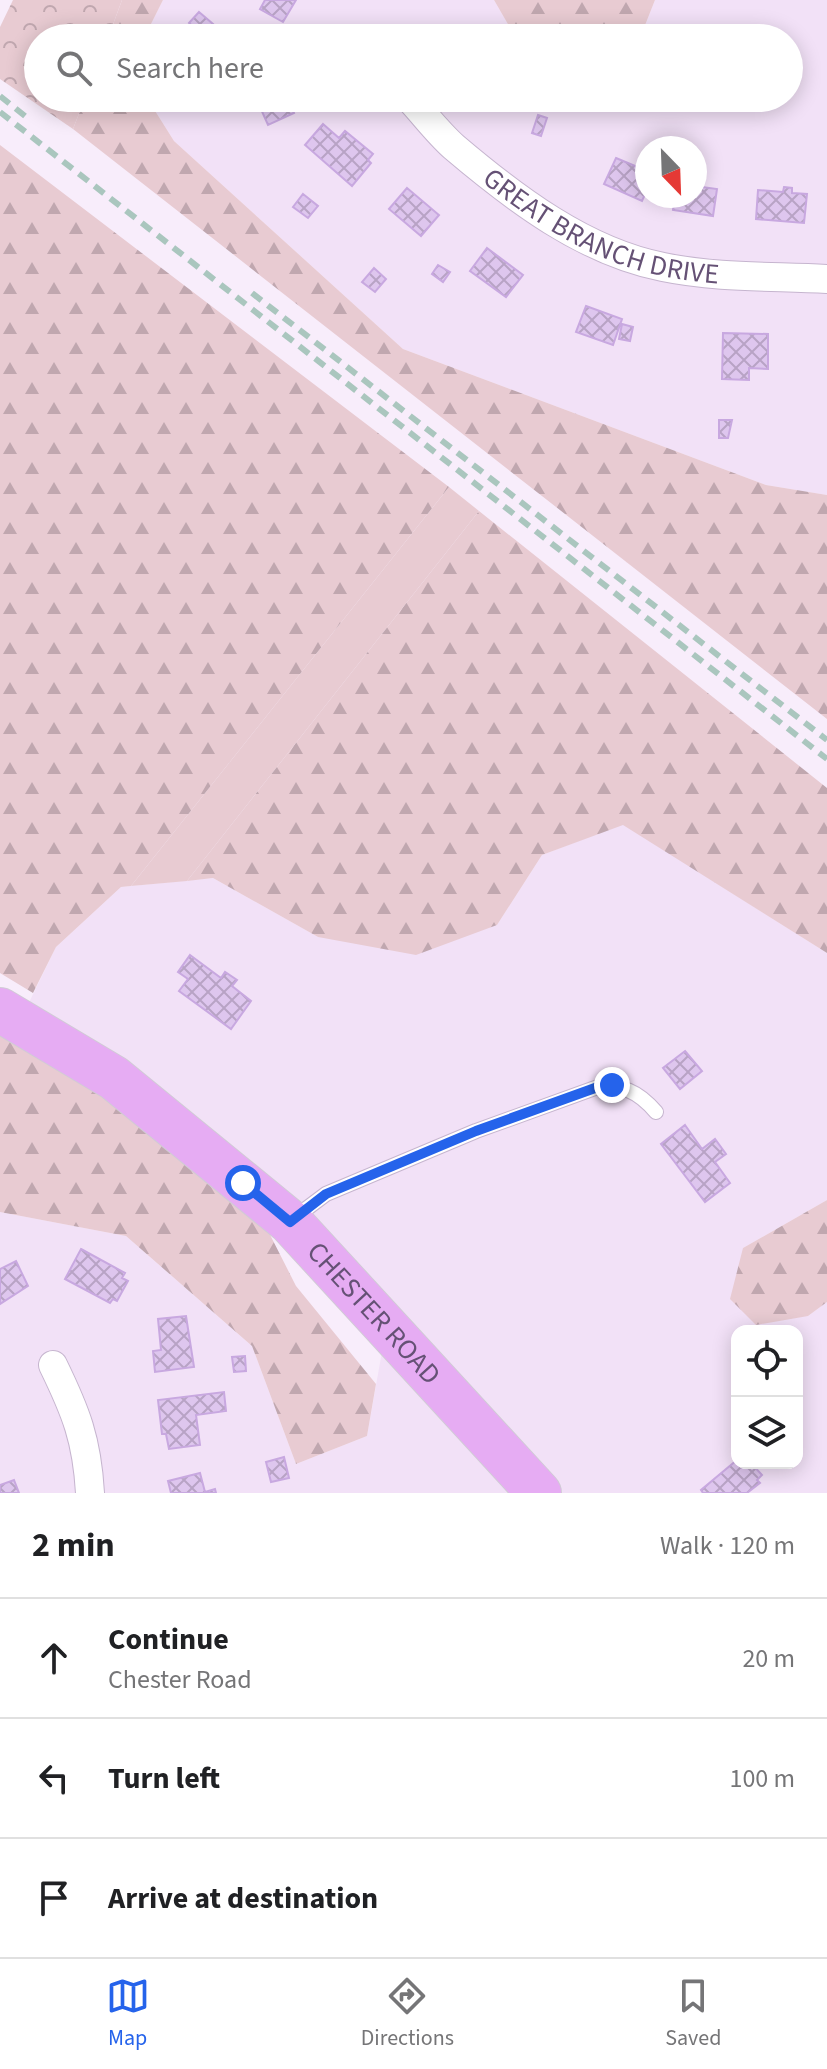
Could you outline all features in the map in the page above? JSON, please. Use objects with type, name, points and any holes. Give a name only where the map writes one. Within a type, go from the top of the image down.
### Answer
[{"type":"main road","name":"CHESTER ROAD","points":[[0,1010],[114,1078],[290,1222],[539,1493]]},
{"type":"street","name":"GREAT BRANCH DRIVE","points":[[422,112],[453,146],[546,217],[586,241],[620,256],[705,273],[827,279]]},
{"type":"street","points":[[53,1365],[75,1410],[85,1442],[90,1493]]},
{"type":"lane","points":[[290,1222],[326,1194],[476,1131],[595,1088],[612,1085],[630,1089],[645,1098],[656,1112]]},
{"type":"shaded area","points":[[163,0],[494,0],[508,24],[151,24]]},
{"type":"shaded area","points":[[655,0],[827,0],[827,495],[766,485],[403,349],[174,141],[156,112],[803,112],[803,24],[646,24]]},
{"type":"shaded area","points":[[623,824],[827,953],[827,1200],[743,1248],[808,1316],[827,1302],[827,1493],[543,1493],[294,1223],[21,1019],[56,947],[121,887],[213,878],[318,937],[497,925],[542,855]]},
{"type":"shaded area","points":[[0,1212],[126,1236],[252,1346],[296,1464],[367,1436],[386,1329],[537,1493],[0,1493]]},
{"type":"green space","points":[[13,0],[122,0],[113,24],[24,24],[24,95],[0,79],[0,27]]},
{"type":"green space","points":[[122,0],[163,0],[151,24],[113,24]]},
{"type":"green space","points":[[494,0],[655,0],[646,24],[508,24]]},
{"type":"green space","points":[[48,112],[80,112],[73,129]]},
{"type":"green space","points":[[80,112],[156,112],[174,141],[403,349],[766,485],[827,495],[827,719],[73,129]]},
{"type":"green space","points":[[0,145],[449,487],[131,886],[121,887],[56,947],[33,993],[0,973]]},
{"type":"green space","points":[[449,487],[479,511],[187,881],[131,886]]},
{"type":"green space","points":[[479,511],[827,788],[827,953],[623,825],[542,855],[497,925],[416,955],[318,937],[213,878],[187,881]]},
{"type":"green space","points":[[0,1023],[79,1075],[256,1207],[296,1286],[376,1384],[367,1436],[296,1464],[252,1346],[126,1236],[0,1212]]},
{"type":"green space","points":[[827,1200],[827,1302],[808,1316],[756,1325],[730,1299],[743,1248]]},
{"type":"building","points":[[265,0],[296,0],[283,22],[260,9]]},
{"type":"building","points":[[199,12],[213,24],[190,24]]},
{"type":"building","points":[[262,112],[294,112],[294,113],[268,125]]},
{"type":"building","points":[[538,115],[547,118],[541,136],[532,133]]},
{"type":"building","points":[[323,124],[339,138],[345,131],[373,154],[368,160],[371,163],[352,186],[305,145]]},
{"type":"building","points":[[616,158],[635,166],[635,198],[604,184]]},
{"type":"building","points":[[784,187],[792,188],[792,193],[807,194],[804,223],[756,219],[758,190],[783,192]]},
{"type":"building","points":[[407,188],[439,215],[421,236],[389,209]]},
{"type":"building","points":[[707,188],[717,189],[713,216],[673,210],[707,208]]},
{"type":"building","points":[[303,194],[318,206],[308,218],[293,207]]},
{"type":"building","points":[[487,248],[523,275],[506,297],[470,271]]},
{"type":"building","points":[[438,265],[450,272],[443,282],[432,274]]},
{"type":"building","points":[[374,268],[386,279],[375,292],[362,282]]},
{"type":"building","points":[[586,306],[622,319],[613,345],[576,332]]},
{"type":"building","points":[[622,324],[633,327],[630,341],[619,339]]},
{"type":"building","points":[[723,333],[768,334],[768,369],[749,368],[749,380],[722,379]]},
{"type":"building","points":[[719,420],[732,420],[728,438],[719,438]]},
{"type":"building","points":[[190,955],[221,978],[225,972],[237,980],[232,986],[251,1001],[231,1029],[179,991],[188,979],[178,972]]},
{"type":"building","points":[[685,1051],[702,1071],[680,1089],[663,1068]]},
{"type":"building","points":[[685,1125],[702,1149],[715,1139],[726,1154],[715,1162],[730,1183],[705,1202],[661,1144]]},
{"type":"building","points":[[81,1249],[125,1273],[122,1278],[128,1281],[117,1301],[113,1299],[110,1303],[65,1279]]},
{"type":"building","points":[[16,1261],[28,1286],[0,1304],[0,1269]]},
{"type":"building","points":[[186,1316],[194,1367],[155,1372],[153,1351],[161,1350],[158,1319]]},
{"type":"building","points":[[245,1356],[246,1371],[234,1372],[232,1357]]},
{"type":"building","points":[[224,1392],[226,1411],[196,1415],[200,1445],[169,1449],[166,1434],[162,1434],[158,1400]]},
{"type":"building","points":[[284,1457],[289,1478],[271,1482],[266,1462]]},
{"type":"building","points":[[731,1465],[731,1469],[756,1469],[762,1475],[757,1480],[760,1483],[747,1493],[703,1493],[701,1490]]},
{"type":"building","points":[[200,1473],[205,1492],[215,1489],[216,1493],[171,1493],[168,1481]]},
{"type":"building","points":[[14,1480],[19,1493],[0,1493],[0,1485]]},
{"type":"railway","points":[[0,96],[25,116]]},
{"type":"railway","points":[[0,112],[827,759]]},
{"type":"railway","points":[[252,293],[827,740]]},
{"type":"route","points":[[243,1183],[290,1222],[326,1194],[476,1131],[595,1088],[612,1085]]}]
